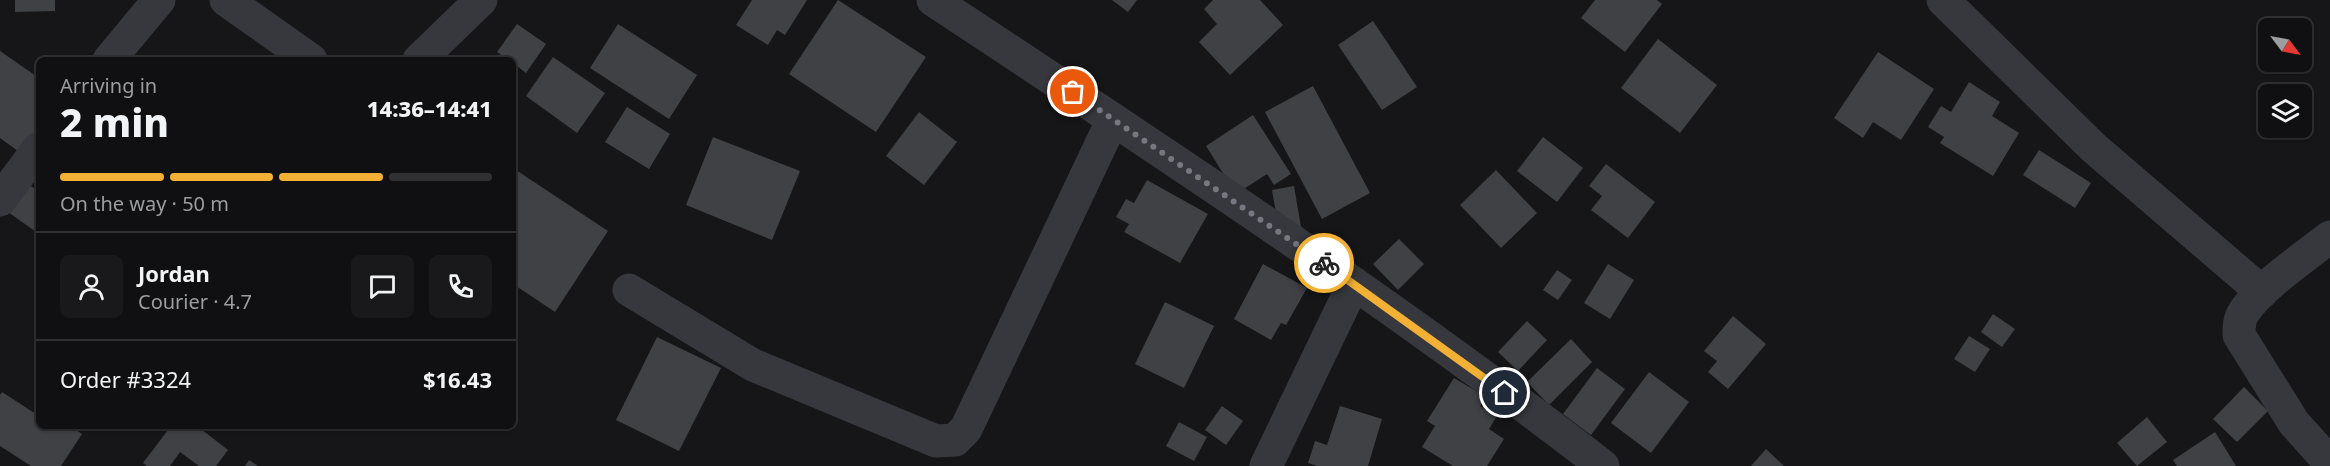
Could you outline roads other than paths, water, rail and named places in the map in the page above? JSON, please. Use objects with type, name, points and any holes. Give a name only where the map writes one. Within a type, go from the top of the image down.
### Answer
[{"type":"street","points":[[112,57],[159,0]]},
{"type":"street","points":[[226,0],[306,57]]},
{"type":"street","points":[[422,57],[481,0]]},
{"type":"street","points":[[933,0],[1354,283],[1603,466]]},
{"type":"street","points":[[1943,0],[2094,148],[2262,292]]},
{"type":"street","points":[[629,290],[753,365],[936,441],[955,440],[966,429],[1113,119]]},
{"type":"street","points":[[0,200],[36,152]]},
{"type":"street","points":[[2330,237],[2262,292],[2243,313],[2239,322],[2239,335],[2294,423],[2330,463]]},
{"type":"street","points":[[1266,466],[1354,283]]}]
